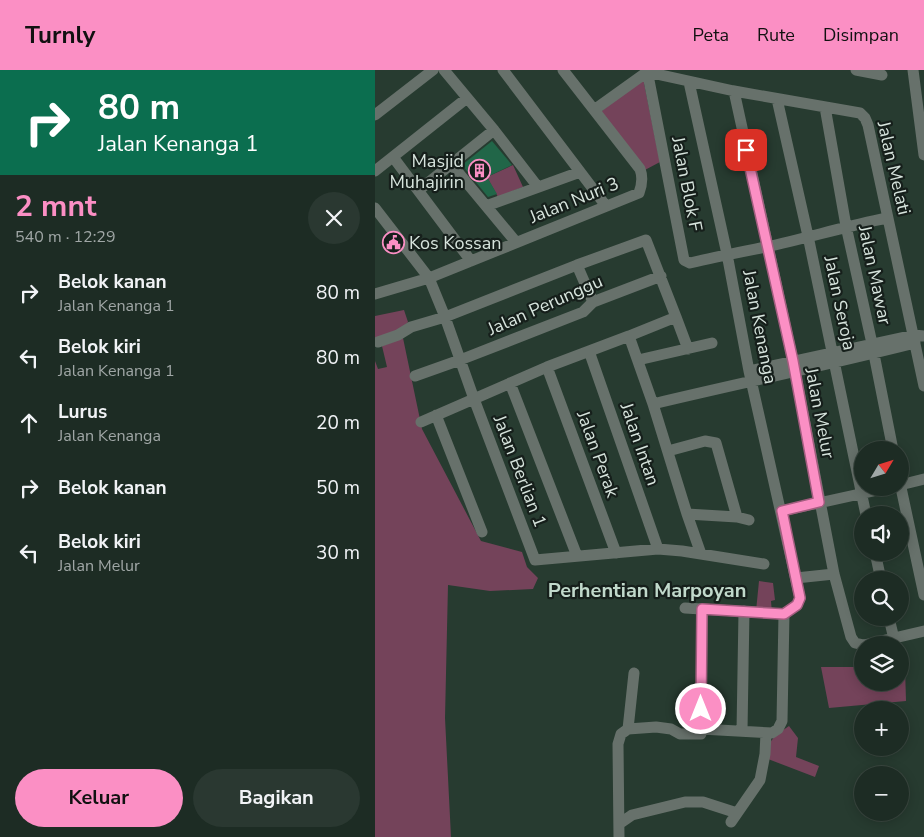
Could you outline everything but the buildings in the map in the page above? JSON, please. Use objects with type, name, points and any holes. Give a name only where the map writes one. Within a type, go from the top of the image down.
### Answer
[{"type":"street","points":[[375,115],[433,70]]},
{"type":"street","points":[[445,70],[538,188]]},
{"type":"street","points":[[503,70],[606,206]]},
{"type":"street","points":[[856,70],[882,75]]},
{"type":"street","points":[[913,70],[924,155]]},
{"type":"street","points":[[568,72],[594,110],[647,71]]},
{"type":"street","name":"Jalan Melati","points":[[647,71],[734,92],[860,113],[865,118],[887,218],[919,340],[924,386]]},
{"type":"street","name":"Jalan Blok F","points":[[647,71],[684,260],[690,263],[727,254]]},
{"type":"street","name":"Jalan Kenanga","points":[[689,82],[800,598],[797,605],[784,614]]},
{"type":"street","name":"Jalan Melur","points":[[734,92],[793,366],[834,574],[851,637],[854,642]]},
{"type":"street","points":[[375,171],[467,98]]},
{"type":"street","name":"Jalan Seroja","points":[[777,99],[808,236],[854,459]]},
{"type":"street","name":"Jalan Mawar","points":[[825,107],[846,226],[891,441]]},
{"type":"street","name":"Jalan Nuri 3","points":[[377,290],[429,278],[639,193],[642,174],[640,169],[594,110]]},
{"type":"street","points":[[419,190],[494,130]]},
{"type":"street","points":[[393,157],[471,260]]},
{"type":"street","points":[[452,165],[516,242]]},
{"type":"street","points":[[486,206],[580,172]]},
{"type":"street","name":"Jalan Berlian 1","points":[[375,208],[429,278],[535,560],[658,549],[764,564]]},
{"type":"street","points":[[727,254],[767,247],[846,226],[887,218]]},
{"type":"street","points":[[378,342],[403,333],[411,327],[445,317],[646,240],[688,349]]},
{"type":"street","points":[[577,266],[593,302]]},
{"type":"street","name":"Jalan Perunggu","points":[[415,376],[583,312],[593,302],[661,276]]},
{"type":"street","points":[[421,422],[547,367],[676,317]]},
{"type":"street","points":[[629,336],[701,554]]},
{"type":"street","points":[[653,404],[751,376],[919,340]]},
{"type":"street","points":[[638,360],[712,343]]},
{"type":"street","name":"Jalan Intan","points":[[589,351],[658,549]]},
{"type":"street","name":"Jalan Perak","points":[[547,367],[616,553]]},
{"type":"street","points":[[510,383],[577,556]]},
{"type":"street","points":[[437,415],[482,532]]},
{"type":"street","points":[[668,451],[705,441],[716,443],[743,519],[687,514]]},
{"type":"street","points":[[909,482],[924,479]]},
{"type":"street","points":[[782,511],[854,494]]},
{"type":"street","points":[[903,496],[924,595]]},
{"type":"street","points":[[796,578],[834,574]]},
{"type":"street","points":[[685,608],[744,610],[784,614],[782,721],[778,729],[772,733],[701,729]]},
{"type":"street","points":[[619,837],[618,744],[621,734],[628,729],[656,727],[671,729],[680,734],[701,734],[702,609]]},
{"type":"street","points":[[743,731],[744,610]]},
{"type":"street","name":"Jalan Melur","points":[[905,636],[924,631]]},
{"type":"street","points":[[628,729],[634,673]]},
{"type":"street","points":[[619,824],[632,816],[685,802],[703,802],[734,817],[760,780],[765,754],[766,733]]},
{"type":"shaded area","points":[[643,78],[660,162],[643,171],[598,114]]},
{"type":"shaded area","points":[[513,165],[523,187],[498,197],[487,177]]},
{"type":"shaded area","points":[[404,310],[408,322],[401,330],[375,339],[375,316]]},
{"type":"shaded area","points":[[403,338],[422,429],[481,541],[522,552],[527,567],[538,578],[533,589],[490,591],[448,585],[445,718],[451,837],[375,837],[375,361],[378,369],[387,367],[382,346]]},
{"type":"shaded area","points":[[759,581],[773,583],[775,600],[771,601],[772,613],[756,611]]},
{"type":"shaded area","points":[[821,667],[854,667],[854,691],[906,691],[906,701],[854,701],[854,706],[829,708]]},
{"type":"shaded area","points":[[789,726],[798,738],[796,757],[819,766],[815,777],[768,759],[772,739]]},
{"type":"place","name":"Masjid Muhajirin","points":[[480,171]]},
{"type":"place","name":"Kos Kossan","points":[[393,243]]},
{"type":"district","name":"Perhentian Marpoyan","points":[[647,590]]},
{"type":"route","points":[[701,709],[702,609],[784,614],[797,605],[800,598],[782,511],[819,502],[793,361],[746,150]]}]
